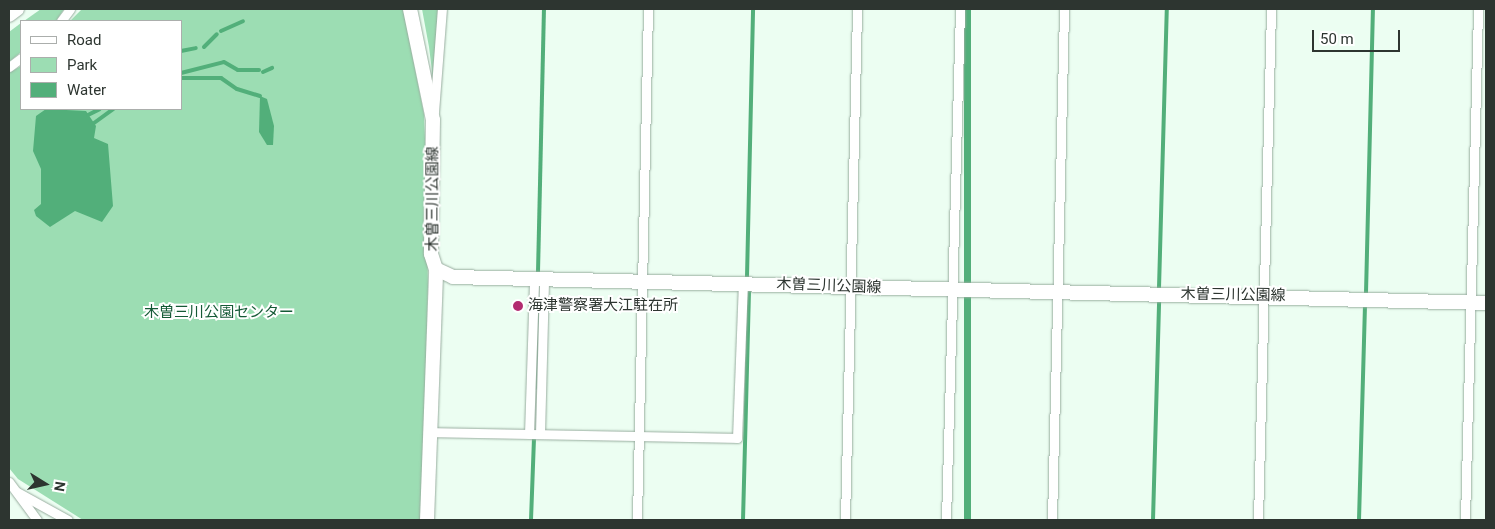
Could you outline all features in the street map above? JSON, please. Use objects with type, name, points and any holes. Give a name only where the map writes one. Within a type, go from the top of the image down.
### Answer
[{"type":"main road","points":[[9,15],[16,9]]},
{"type":"main road","name":"木曽三川公園線","points":[[410,9],[433,120],[431,254],[436,269],[453,277],[1486,303]]},
{"type":"main road","points":[[427,520],[436,269]]},
{"type":"street","points":[[62,20],[70,9]]},
{"type":"street","points":[[433,120],[442,9]]},
{"type":"street","points":[[637,520],[648,9]]},
{"type":"street","points":[[845,520],[858,9]]},
{"type":"street","points":[[946,520],[960,9]]},
{"type":"street","points":[[1052,520],[1064,9]]},
{"type":"street","points":[[1258,520],[1271,9]]},
{"type":"street","points":[[1465,520],[1478,9]]},
{"type":"street","points":[[9,67],[20,59]]},
{"type":"street","points":[[529,434],[539,280]]},
{"type":"street","points":[[539,280],[540,434]]},
{"type":"street","points":[[429,432],[737,438],[743,284]]},
{"type":"street","points":[[9,482],[37,520]]},
{"type":"street","points":[[17,492],[68,520]]},
{"type":"green space","points":[[41,9],[64,9],[57,20],[25,20]]},
{"type":"green space","name":"木曽三川公園センター","points":[[82,9],[403,9],[424,114],[426,163],[428,286],[422,520],[83,520],[18,479],[9,468],[9,73],[20,67],[20,110],[182,110],[182,20],[71,20]]},
{"type":"green space","points":[[422,9],[438,9],[433,79],[429,47]]},
{"type":"green space","points":[[20,24],[20,53],[9,62],[9,32]]},
{"type":"water","points":[[964,9],[971,9],[971,520],[964,520]]},
{"type":"water","points":[[260,96],[267,99],[274,126],[273,145],[267,145],[259,132]]},
{"type":"water","points":[[45,110],[86,111],[96,126],[94,138],[108,144],[113,206],[102,222],[75,211],[50,227],[36,216],[34,210],[41,204],[41,169],[33,151],[36,116]]},
{"type":"waterway","points":[[538,272],[544,9]]},
{"type":"waterway","points":[[747,277],[753,9]]},
{"type":"waterway","points":[[1159,288],[1167,9]]},
{"type":"waterway","points":[[1366,293],[1373,9]]},
{"type":"waterway","points":[[221,31],[243,21]]},
{"type":"waterway","points":[[204,47],[217,34]]},
{"type":"waterway","points":[[182,51],[196,48]]},
{"type":"waterway","points":[[182,73],[224,62],[238,70],[259,70]]},
{"type":"waterway","points":[[263,72],[272,68]]},
{"type":"waterway","points":[[182,78],[221,78],[237,89],[260,96]]},
{"type":"waterway","points":[[88,115],[98,110]]},
{"type":"waterway","points":[[94,123],[112,110]]},
{"type":"waterway","points":[[535,388],[538,287]]},
{"type":"waterway","points":[[743,520],[749,291]]},
{"type":"waterway","points":[[1153,520],[1159,301]]},
{"type":"waterway","points":[[1359,520],[1365,305]]},
{"type":"waterway","points":[[531,520],[534,438]]},
{"type":"place","name":"海津警察署大江駐在所","points":[[518,306]]}]
